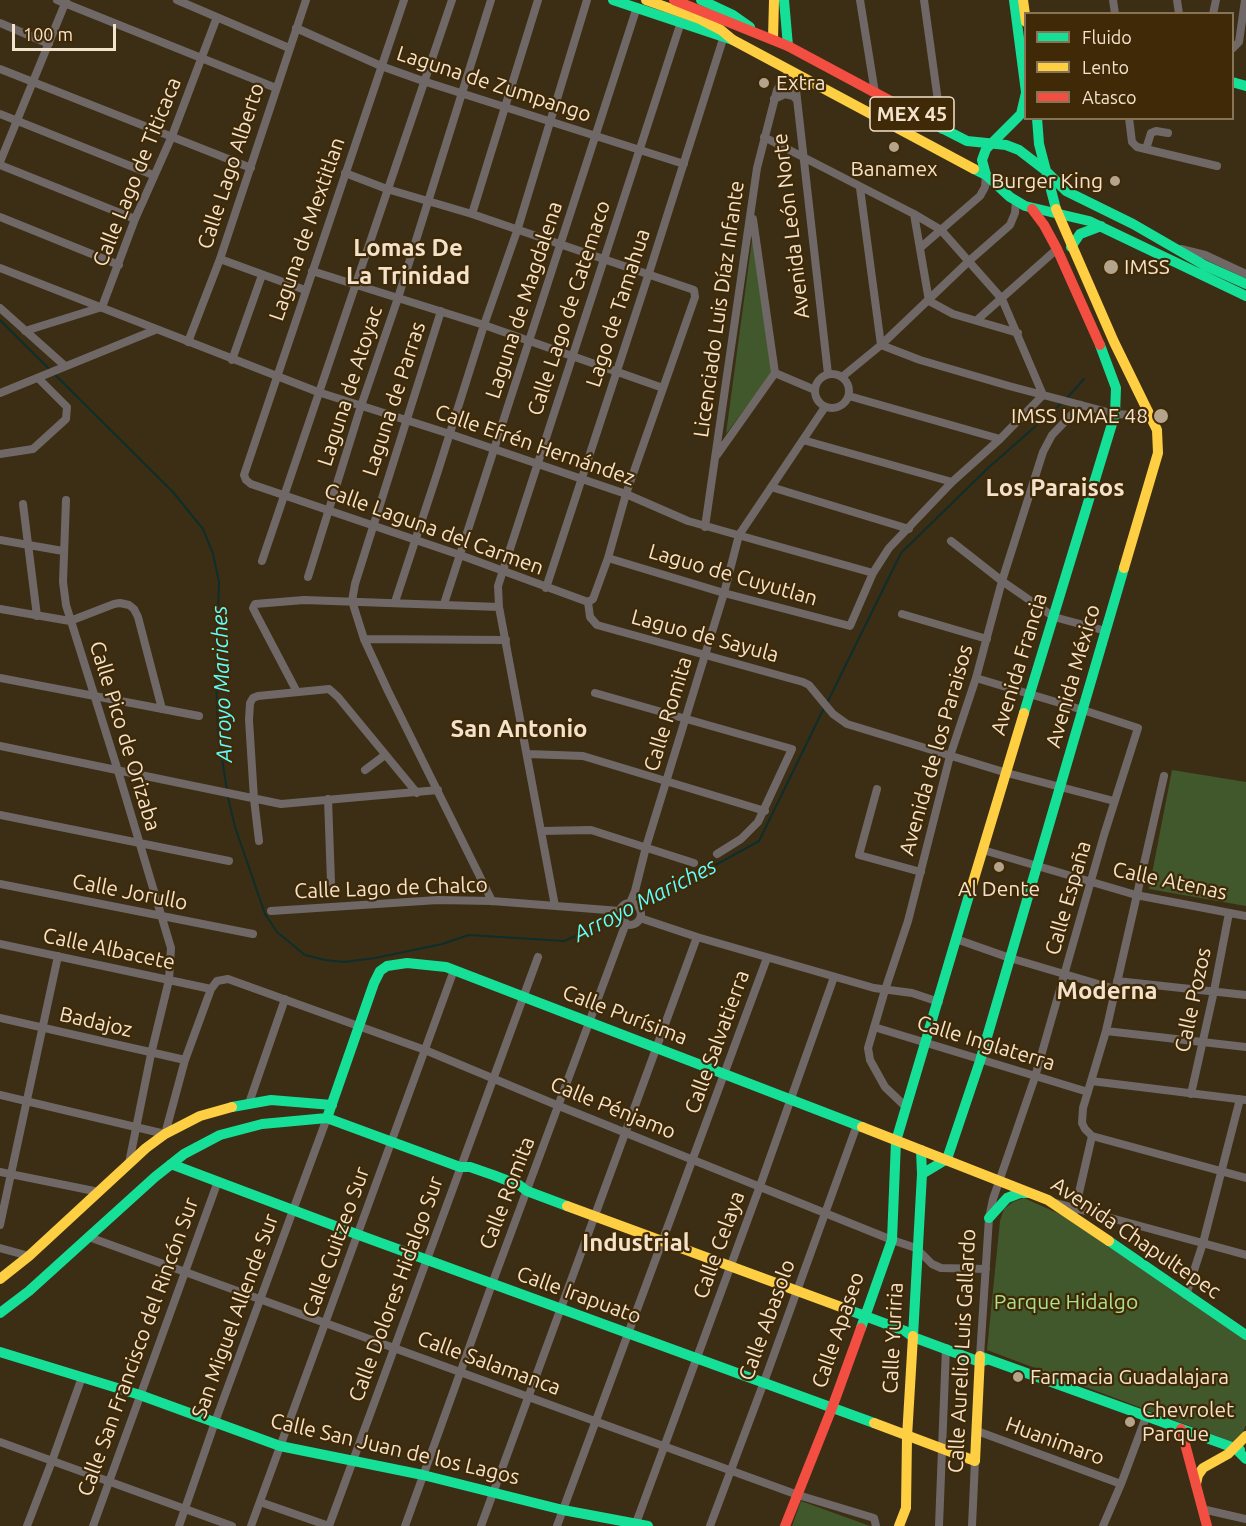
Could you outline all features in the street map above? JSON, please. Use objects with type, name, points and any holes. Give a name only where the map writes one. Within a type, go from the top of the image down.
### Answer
[{"type":"street","points":[[177,0],[289,48]]},
{"type":"street","name":"Calle Lago Alberto","points":[[188,342],[220,259],[306,0]]},
{"type":"street","name":"Laguna de Mextitlan","points":[[245,469],[404,0]]},
{"type":"street","points":[[262,561],[452,0]]},
{"type":"street","name":"Laguna de Atoyac","points":[[308,577],[491,0]]},
{"type":"street","points":[[472,214],[538,0]]},
{"type":"street","points":[[395,602],[483,325],[517,231],[587,0]]},
{"type":"street","points":[[613,0],[642,4],[728,40]]},
{"type":"street","name":"MEX 45","points":[[673,0],[788,46],[942,130],[967,141],[992,143],[1019,150],[1045,170],[1066,191],[1133,224],[1204,265],[1246,284]]},
{"type":"street","points":[[701,0],[733,15],[768,38],[794,72],[800,67],[814,66],[837,72]]},
{"type":"street","points":[[768,38],[774,0]]},
{"type":"street","points":[[784,0],[788,46]]},
{"type":"street","points":[[860,0],[874,93]]},
{"type":"street","points":[[924,0],[942,130]]},
{"type":"street","points":[[1014,0],[1024,77]]},
{"type":"street","points":[[1234,48],[1239,42],[1245,0]]},
{"type":"street","points":[[135,219],[0,163],[49,44],[63,1],[202,60],[276,88]]},
{"type":"street","name":"MEX 45","points":[[642,4],[700,19],[721,30],[728,40],[794,72],[986,174],[1016,201],[1032,209],[1078,218],[1101,226],[1246,296]]},
{"type":"street","name":"Laguna de Magdalena","points":[[444,604],[595,137],[642,4]]},
{"type":"street","name":"Calle Lago de Titicaca","points":[[102,307],[153,175],[172,136],[217,17]]},
{"type":"street","name":"Calle Lago de Catemaco","points":[[555,906],[497,593],[502,571],[539,465],[572,355],[681,22]]},
{"type":"street","points":[[0,23],[49,44]]},
{"type":"street","name":"Laguna de Zumpango","points":[[296,28],[381,66],[423,81],[684,165]]},
{"type":"street","name":"Lago de Tamahua","points":[[546,588],[684,165],[728,40]]},
{"type":"street","points":[[0,69],[251,168]]},
{"type":"street","name":"Licenciado Luis Díaz Infante","points":[[705,526],[757,168],[779,84],[794,72]]},
{"type":"street","name":"Avenida León Norte","points":[[794,72],[828,374]]},
{"type":"street","points":[[774,99],[785,94],[796,99]]},
{"type":"street","points":[[920,248],[980,196],[985,187],[986,174],[982,165],[983,154],[1021,114],[1024,101]]},
{"type":"street","points":[[0,114],[153,175]]},
{"type":"street","name":"Avenida México","points":[[947,1159],[980,1061],[1158,453],[1158,430],[1114,342],[1057,214],[1045,170],[1037,120]]},
{"type":"street","points":[[1129,120],[1134,145],[1217,166]]},
{"type":"street","points":[[1146,149],[1151,133],[1156,131],[1168,133]]},
{"type":"street","points":[[764,137],[941,230],[1002,299],[1043,395]]},
{"type":"street","points":[[345,173],[387,189],[472,214],[561,246],[649,273],[692,288],[695,292],[626,494],[608,558],[593,599],[588,602]]},
{"type":"street","points":[[860,188],[881,345]]},
{"type":"street","points":[[842,377],[881,345],[1010,225],[1015,213],[1016,201]]},
{"type":"street","name":"Avenida Francia","points":[[896,1141],[1115,414],[1116,388],[1111,371],[1057,249],[1032,209]]},
{"type":"street","points":[[716,456],[775,373],[752,212]]},
{"type":"street","points":[[914,214],[929,301]]},
{"type":"street","points":[[0,217],[119,265]]},
{"type":"street","points":[[1071,247],[1080,234],[1101,226]]},
{"type":"street","points":[[1174,248],[1198,252],[1246,274]]},
{"type":"street","points":[[977,320],[1057,249]]},
{"type":"street","points":[[220,259],[305,290]]},
{"type":"street","name":"Calle Efrén Hernández","points":[[0,268],[318,392],[626,494],[705,526],[873,573]]},
{"type":"street","points":[[312,271],[483,325],[663,388]]},
{"type":"street","points":[[232,360],[262,275]]},
{"type":"street","points":[[929,301],[953,314],[1018,333]]},
{"type":"street","points":[[25,331],[102,307]]},
{"type":"street","points":[[0,308],[65,366]]},
{"type":"street","name":"Laguna de Parras","points":[[352,601],[372,526],[441,311]]},
{"type":"street","points":[[0,393],[155,330]]},
{"type":"street","points":[[881,345],[920,360],[1115,414],[1134,415],[1149,411]]},
{"type":"street","points":[[775,373],[815,390]]},
{"type":"street","points":[[828,374],[842,377],[849,386],[849,396],[837,408],[825,407],[817,400],[815,390],[819,380],[828,374]]},
{"type":"street","points":[[0,454],[33,449],[66,419],[67,407],[42,376]]},
{"type":"street","points":[[873,573],[883,555],[952,482],[1000,439],[1043,395]]},
{"type":"street","points":[[849,396],[1000,439]]},
{"type":"street","name":"Avenida de los Paraisos","points":[[906,1107],[885,1087],[870,1060],[868,1048],[908,921],[950,756],[976,678],[1002,581],[1047,442],[1081,405]]},
{"type":"street","name":"Calle Romita","points":[[637,910],[635,891],[646,848],[724,593],[739,535],[825,407]]},
{"type":"street","points":[[803,440],[952,482]]},
{"type":"street","name":"Calle Laguna del Carmen","points":[[245,469],[245,478],[251,484],[460,555],[588,602]]},
{"type":"street","points":[[771,487],[909,529]]},
{"type":"street","name":"Calle Pico de Orizaba","points":[[66,500],[63,551],[64,593],[70,621],[171,948],[169,980],[129,1163]]},
{"type":"street","points":[[23,504],[37,616]]},
{"type":"street","points":[[0,540],[63,551]]},
{"type":"street","points":[[951,541],[1053,617],[1106,631]]},
{"type":"street","name":"Laguo de Cuyutlan","points":[[608,558],[724,593],[850,626],[873,573]]},
{"type":"street","points":[[297,692],[256,614],[255,604],[283,601],[352,601],[499,606]]},
{"type":"street","points":[[352,601],[364,639],[388,691],[492,901]]},
{"type":"street","name":"Laguo de Sayula","points":[[588,602],[590,617],[597,625],[803,682],[809,685],[833,714],[848,724],[950,756]]},
{"type":"street","points":[[0,609],[70,621],[114,604],[125,603],[134,609],[162,709]]},
{"type":"street","points":[[902,614],[987,639]]},
{"type":"street","points":[[364,639],[506,640]]},
{"type":"street","points":[[0,678],[199,716]]},
{"type":"street","points":[[976,678],[1083,710]]},
{"type":"street","points":[[259,841],[254,799],[250,703],[258,696],[329,689],[417,793]]},
{"type":"street","points":[[595,693],[792,748],[765,811],[750,832],[717,854]]},
{"type":"street","name":"Calle España","points":[[1000,1180],[1035,1077],[1090,882],[1138,728],[1083,710]]},
{"type":"street","points":[[0,746],[281,804],[438,790]]},
{"type":"street","points":[[528,754],[583,756],[765,811]]},
{"type":"street","points":[[365,770],[385,755]]},
{"type":"street","points":[[950,756],[1114,801]]},
{"type":"street","points":[[1164,776],[1106,1030],[1083,1108],[1082,1123],[1092,1136],[1246,1178]]},
{"type":"street","points":[[877,789],[859,855],[921,872]]},
{"type":"street","points":[[328,799],[331,882]]},
{"type":"street","points":[[0,815],[229,861]]},
{"type":"street","points":[[542,831],[591,830],[694,863]]},
{"type":"street","name":"Calle Atenas","points":[[983,850],[1136,895],[1246,916]]},
{"type":"street","name":"Calle Jorullo","points":[[0,884],[162,918],[253,934]]},
{"type":"street","name":"Calle Lago de Chalco","points":[[271,911],[404,901],[492,901],[620,912]]},
{"type":"street","points":[[637,910],[635,923],[624,922],[620,912],[622,907],[637,910],[697,937],[767,958],[885,990],[912,993],[939,1002]]},
{"type":"street","name":"Calle Pozos","points":[[1191,1094],[1229,913]]},
{"type":"street","name":"Calle Romita","points":[[405,1526],[624,922]]},
{"type":"street","points":[[481,1526],[697,937]]},
{"type":"street","points":[[956,939],[1065,974],[1116,985],[1246,995]]},
{"type":"street","name":"Calle Albacete","points":[[0,944],[211,989]]},
{"type":"street","points":[[0,1226],[58,956]]},
{"type":"street","name":"Calle Dolores Hidalgo Sur","points":[[329,1526],[538,957]]},
{"type":"street","name":"Calle Salvatierra","points":[[557,1526],[767,958]]},
{"type":"street","name":"Calle Purísima","points":[[327,1118],[374,982],[384,968],[395,964],[434,964],[1000,1180]]},
{"type":"street","name":"Calle Cuitzeo Sur","points":[[251,1526],[454,970]]},
{"type":"street","name":"Calle Celaya","points":[[635,1525],[834,977]]},
{"type":"street","name":"Calle Pénjamo","points":[[211,989],[217,981],[224,979],[359,1025],[916,1248],[926,1260],[941,1268],[986,1269]]},
{"type":"street","points":[[165,1134],[185,1060],[211,989]]},
{"type":"street","points":[[249,1102],[285,999]]},
{"type":"street","name":"Badajoz","points":[[0,1018],[185,1060]]},
{"type":"street","name":"Calle Inglaterra","points":[[874,1027],[1088,1092]]},
{"type":"street","points":[[1106,1030],[1246,1047]]},
{"type":"street","points":[[1091,1081],[1243,1099],[1203,1243],[1186,1295]]},
{"type":"street","points":[[0,1095],[165,1134]]},
{"type":"street","points":[[0,1279],[129,1163],[165,1134],[200,1116],[249,1102],[271,1100],[332,1105]]},
{"type":"street","points":[[0,1313],[29,1291],[171,1164],[198,1146],[239,1129],[262,1124],[327,1118],[460,1167],[476,1176],[518,1191],[527,1191],[863,1316],[1246,1452]]},
{"type":"street","name":"San Miguel Allende Sur","points":[[179,1526],[327,1118]]},
{"type":"street","name":"Calle Abasolo","points":[[710,1526],[857,1125]]},
{"type":"street","points":[[1092,1136],[1074,1212],[1246,1255]]},
{"type":"street","name":"Calle Apaseo","points":[[785,1526],[832,1408],[892,1240],[896,1141]]},
{"type":"street","name":"Calle Yuriria","points":[[899,1526],[906,1508],[911,1333],[922,1174],[921,1150]]},
{"type":"street","points":[[922,1174],[947,1159]]},
{"type":"street","name":"Calle Irapuato","points":[[171,1164],[975,1461]]},
{"type":"street","points":[[0,1172],[99,1192]]},
{"type":"street","name":"Avenida Chapultepec","points":[[1000,1180],[1074,1212],[1106,1242],[1246,1335]]},
{"type":"street","name":"Calle Aurelio Luis Gallardo","points":[[972,1526],[989,1218],[995,1190],[1000,1180]]},
{"type":"street","name":"Calle San Francisco del Rincón Sur","points":[[93,1526],[218,1181]]},
{"type":"street","points":[[989,1218],[1007,1198],[1020,1193],[1032,1193]]},
{"type":"street","name":"Calle Salamanca","points":[[89,1237],[798,1495],[874,1518],[876,1524]]},
{"type":"street","points":[[0,1248],[28,1256]]},
{"type":"street","points":[[911,1333],[946,1348],[982,1359]]},
{"type":"street","points":[[939,1526],[944,1451],[946,1348]]},
{"type":"street","name":"Calle San Juan de los Lagos","points":[[0,1352],[140,1395],[280,1446],[423,1475],[563,1510],[648,1526]]},
{"type":"street","points":[[27,1526],[82,1377]]},
{"type":"street","points":[[1103,1526],[1146,1418]]},
{"type":"street","points":[[1181,1430],[1208,1526]]},
{"type":"street","name":"Huanimaro","points":[[977,1431],[1121,1484]]},
{"type":"street","points":[[1196,1484],[1203,1468],[1234,1448],[1246,1436]]},
{"type":"street","points":[[0,1442],[232,1526]]},
{"type":"street","points":[[1234,1448],[1246,1459]]},
{"type":"street","points":[[260,1502],[329,1526]]},
{"type":"street","points":[[1202,1509],[1246,1520]]},
{"type":"green space","points":[[753,233],[776,367],[726,434]]},
{"type":"green space","points":[[1172,770],[1246,782],[1246,906],[1149,889]]},
{"type":"green space","name":"Parque Hidalgo","points":[[1024,1198],[1064,1216],[1246,1340],[1246,1425],[1235,1443],[987,1350],[1000,1221],[1004,1209]]},
{"type":"green space","points":[[801,1501],[870,1526],[792,1526]]},
{"type":"waterway","name":"Arroyo Mariches","points":[[0,320],[173,492],[203,529],[213,554],[219,582],[216,677],[218,732],[235,827],[265,914],[277,932],[305,955],[344,962],[442,944],[469,935],[564,941],[623,916],[759,841],[824,708]]},
{"type":"waterway","name":"Arroyo Mariches","points":[[1066,399],[1084,379]]},
{"type":"waterway","name":"Arroyo Mariches","points":[[827,703],[901,553],[988,468],[1062,403]]},
{"type":"traffic: fast","points":[[613,0],[733,40]]},
{"type":"traffic: fast","points":[[701,0],[733,15],[750,27]]},
{"type":"traffic: fast","points":[[784,0],[788,46]]},
{"type":"traffic: fast","points":[[1014,0],[1024,77]]},
{"type":"traffic: fast","points":[[1234,83],[1246,86]]},
{"type":"traffic: fast","points":[[986,175],[982,160],[986,149],[1021,114],[1024,101]]},
{"type":"traffic: fast","points":[[1037,120],[1039,144],[1056,209]]},
{"type":"traffic: fast","points":[[928,121],[967,141],[1006,145],[1019,150],[1045,170],[1066,191],[1133,224],[1204,265],[1246,284]]},
{"type":"traffic: fast","points":[[974,169],[986,175],[1010,197],[1025,206],[1089,221],[1246,296]]},
{"type":"traffic: fast","points":[[1071,247],[1080,234],[1101,226]]},
{"type":"traffic: fast","points":[[1024,713],[1115,414],[1116,388],[1100,345]]},
{"type":"traffic: fast","points":[[922,1174],[947,1159],[980,1061],[1124,568]]},
{"type":"traffic: fast","points":[[861,1328],[892,1240],[896,1141],[970,892]]},
{"type":"traffic: fast","points":[[327,1118],[380,971],[387,966],[407,963],[446,967],[862,1127]]},
{"type":"traffic: fast","points":[[232,1107],[271,1100],[332,1105]]},
{"type":"traffic: fast","points":[[0,1313],[29,1291],[155,1177],[184,1154],[220,1135],[262,1124],[327,1118],[460,1167],[470,1167],[493,1175],[567,1206]]},
{"type":"traffic: fast","points":[[913,1336],[922,1174],[921,1150]]},
{"type":"traffic: fast","points":[[171,1164],[874,1423]]},
{"type":"traffic: fast","points":[[989,1218],[1007,1198],[1020,1193],[1029,1193]]},
{"type":"traffic: fast","points":[[1109,1241],[1246,1335]]},
{"type":"traffic: fast","points":[[841,1307],[980,1362],[986,1360]]},
{"type":"traffic: fast","points":[[0,1352],[140,1395],[280,1446],[423,1475],[563,1510],[648,1526]]},
{"type":"traffic: fast","points":[[982,1357],[1240,1450]]},
{"type":"traffic: fast","points":[[1235,1448],[1246,1459]]},
{"type":"traffic: slow","points":[[646,0],[700,19],[721,30],[733,40],[974,169]]},
{"type":"traffic: slow","points":[[773,39],[774,0]]},
{"type":"traffic: slow","points":[[1023,0],[1025,12]]},
{"type":"traffic: slow","points":[[1056,209],[1114,342],[1157,430],[1158,453],[1124,568]]},
{"type":"traffic: slow","points":[[970,892],[1024,713]]},
{"type":"traffic: slow","points":[[0,1279],[29,1256],[146,1148],[165,1134],[200,1116],[232,1107]]},
{"type":"traffic: slow","points":[[862,1127],[1048,1200],[1109,1241]]},
{"type":"traffic: slow","points":[[567,1206],[841,1307]]},
{"type":"traffic: slow","points":[[899,1526],[906,1508],[907,1437],[913,1336]]},
{"type":"traffic: slow","points":[[874,1423],[975,1461],[980,1356]]},
{"type":"traffic: slow","points":[[1196,1484],[1203,1468],[1228,1454],[1246,1436]]},
{"type":"traffic: jam","points":[[674,0],[788,46],[928,121]]},
{"type":"traffic: jam","points":[[1032,209],[1057,249],[1100,345]]},
{"type":"traffic: jam","points":[[785,1526],[861,1328]]},
{"type":"traffic: jam","points":[[1181,1429],[1207,1526]]},
{"type":"place","name":"Extra","points":[[764,83]]},
{"type":"place","name":"Banamex","points":[[894,147]]},
{"type":"place","name":"Burger King","points":[[1115,181]]},
{"type":"place","name":"IMSS","points":[[1111,267]]},
{"type":"place","name":"IMSS UMAE 48","points":[[1161,416]]},
{"type":"place","name":"Al Dente","points":[[999,867]]},
{"type":"place","name":"Farmacia Guadalajara","points":[[1018,1377]]},
{"type":"place","name":"Chevrolet Parque","points":[[1130,1422]]},
{"type":"district","name":"Lomas De La Trinidad","points":[[408,262]]},
{"type":"district","name":"Los Paraisos","points":[[1055,488]]},
{"type":"district","name":"San Antonio","points":[[519,729]]},
{"type":"district","name":"Moderna","points":[[1107,991]]},
{"type":"district","name":"Industrial","points":[[636,1243]]}]
